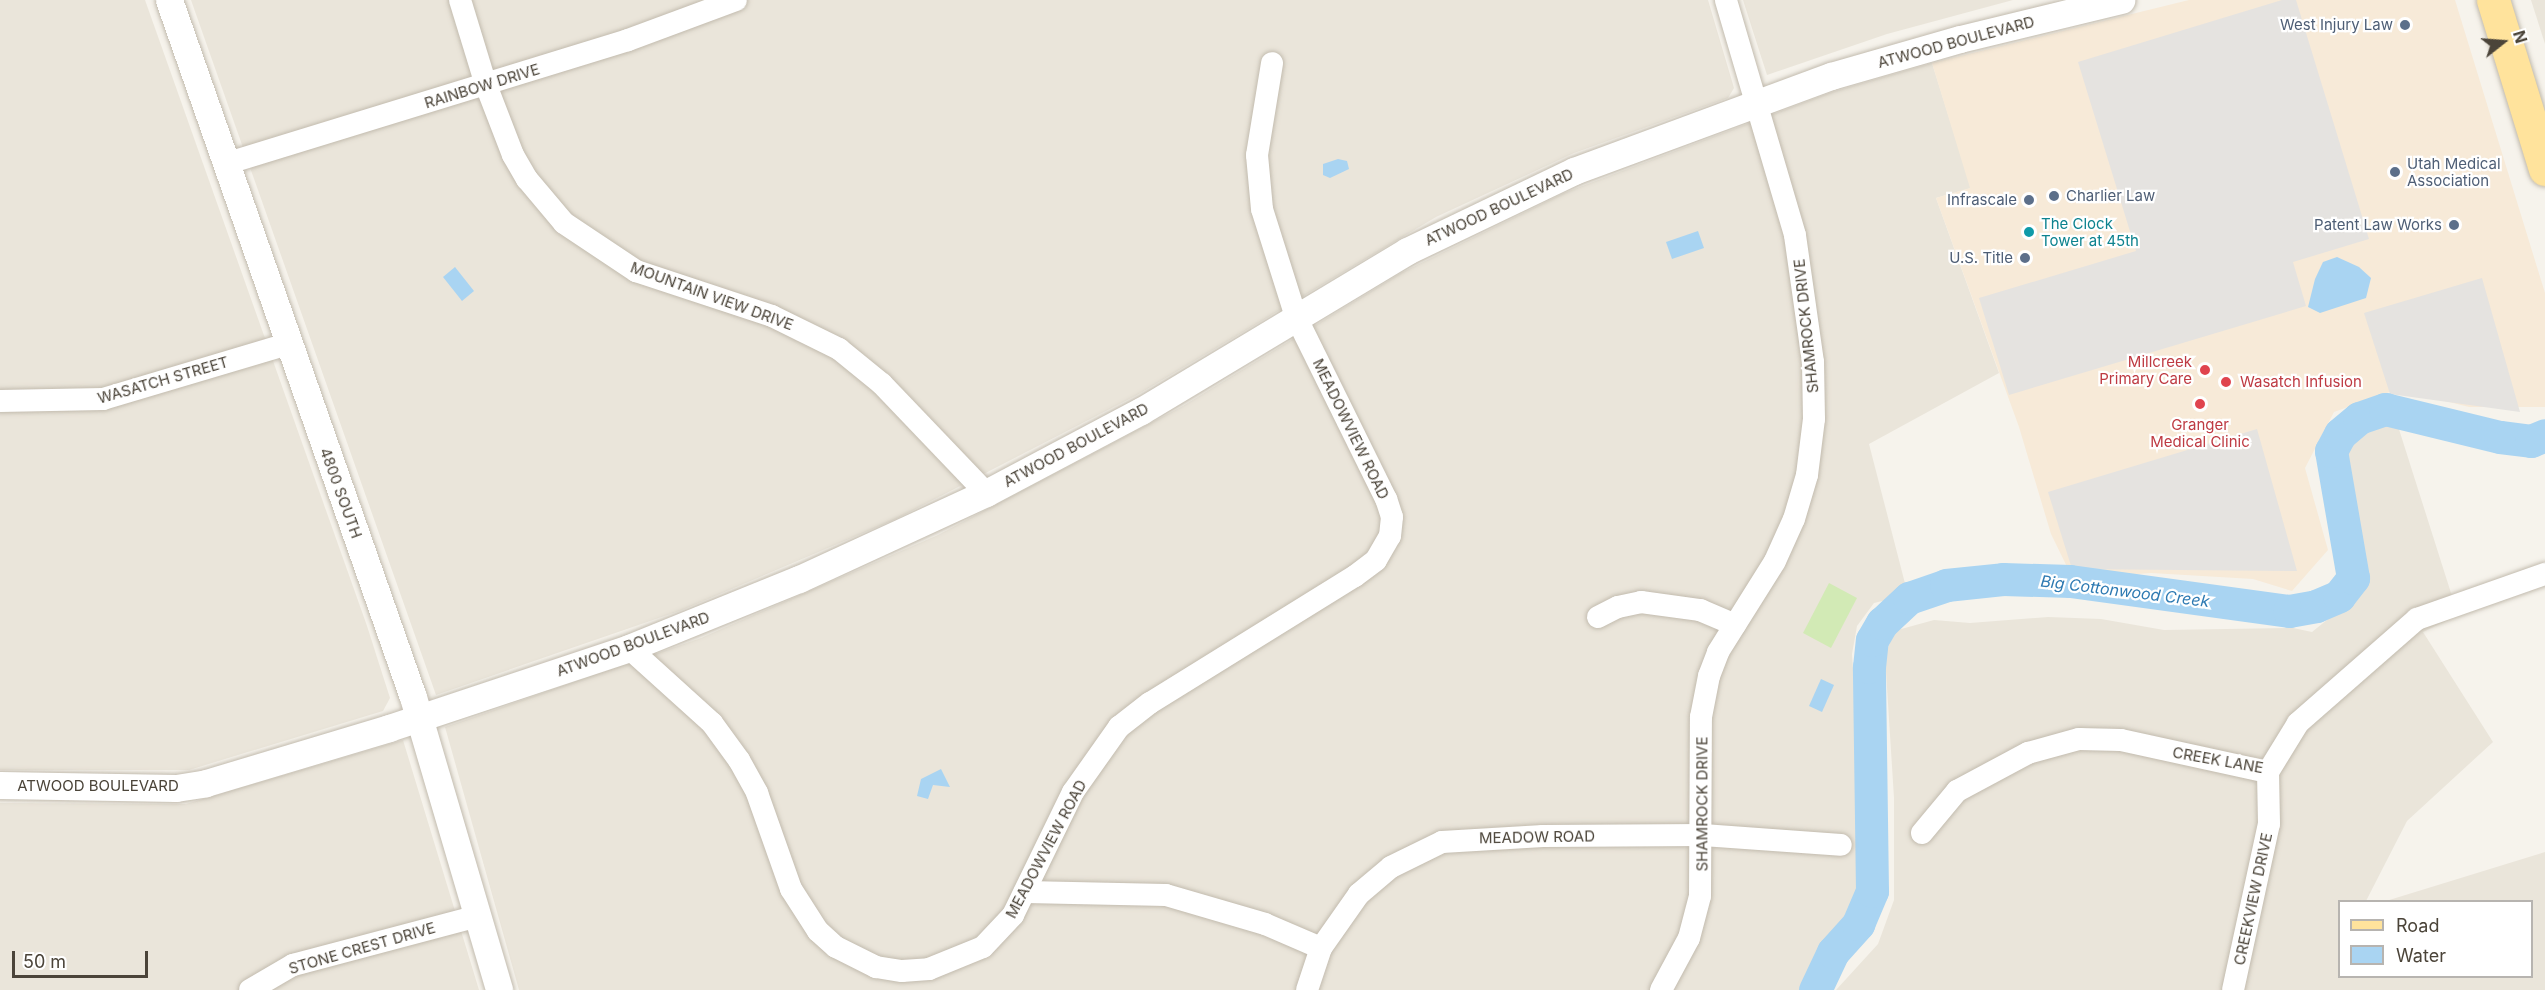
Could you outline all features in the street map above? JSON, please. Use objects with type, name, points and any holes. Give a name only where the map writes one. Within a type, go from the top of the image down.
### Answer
[{"type":"main road","points":[[2493,0],[2545,169]]},
{"type":"street","name":"4800 SOUTH","points":[[169,0],[419,718],[500,990]]},
{"type":"street","name":"MOUNTAIN VIEW DRIVE","points":[[460,0],[501,129],[527,179],[564,223],[586,241],[636,271],[772,316],[839,350],[882,384],[986,493]]},
{"type":"street","name":"RAINBOW DRIVE","points":[[225,164],[664,28],[736,0]]},
{"type":"street","name":"SHAMROCK DRIVE","points":[[1661,990],[1677,963],[1696,914],[1703,835],[1701,717],[1709,676],[1735,625],[1764,582],[1794,519],[1806,475],[1814,419],[1813,362],[1803,276],[1786,197],[1726,0]]},
{"type":"street","name":"ATWOOD BOULEVARD","points":[[0,785],[176,788],[249,771],[419,718],[629,648],[799,579],[986,493],[1140,411],[1407,251],[1508,201],[1633,147],[1757,102],[1924,48],[2121,0]]},
{"type":"street","name":"MEADOWVIEW ROAD","points":[[629,648],[712,723],[739,760],[757,793],[802,910],[818,931],[845,952],[876,967],[902,971],[954,962],[983,947],[1000,931],[1026,892],[1073,792],[1119,727],[1160,696],[1355,576],[1384,549],[1392,518],[1386,499],[1296,317],[1270,238],[1258,183],[1260,120],[1272,63]]},
{"type":"street","name":"WASATCH STREET","points":[[0,401],[103,399],[288,344]]},
{"type":"street","name":"CREEK LANE","points":[[1922,833],[1957,791],[2028,753],[2079,739],[2121,740],[2268,772],[2298,723],[2417,619],[2545,574]]},
{"type":"street","points":[[1598,617],[1618,607],[1641,602],[1700,610],[1735,625]]},
{"type":"street","name":"CREEKVIEW DRIVE","points":[[2233,990],[2269,825],[2268,772]]},
{"type":"street","name":"MEADOW ROAD","points":[[1307,990],[1321,948],[1341,916],[1374,879],[1416,852],[1442,842],[1521,837],[1703,835],[1841,845]]},
{"type":"street","points":[[1026,892],[1166,895],[1265,924],[1321,948]]},
{"type":"street","name":"STONE CREST DRIVE","points":[[250,990],[293,965],[478,916]]},
{"type":"shaded area","points":[[0,0],[145,0],[367,626],[390,698],[383,711],[189,770],[0,770]]},
{"type":"shaded area","points":[[191,0],[1708,0],[1734,88],[1728,98],[1574,153],[1436,217],[1137,395],[896,519],[682,610],[436,695]]},
{"type":"shaded area","points":[[1743,0],[2013,0],[1887,34],[1767,75]]},
{"type":"shaded area","points":[[2189,0],[2455,0],[2545,293],[2545,407],[2469,407],[2398,389],[2334,412],[2305,468],[2328,550],[2292,591],[2253,579],[2151,573],[2073,579],[2051,534],[2019,427],[1936,198],[1970,188],[1932,63]]},
{"type":"shaded area","points":[[2282,0],[2296,0],[2369,239],[2293,262],[2306,306],[2009,395],[1979,298],[2136,251],[2078,62]]},
{"type":"shaded area","points":[[2531,0],[2545,0],[2545,44]]},
{"type":"shaded area","points":[[1932,63],[1971,188],[1936,198],[1999,373],[1869,444],[1908,595],[1874,603],[1857,626],[1852,654],[1862,799],[1862,894],[1850,926],[1809,967],[1802,990],[519,990],[445,727],[701,638],[938,535],[1183,406],[1401,273],[1564,193],[1832,92]]},
{"type":"shaded area","points":[[2482,278],[2520,412],[2390,394],[2364,313]]},
{"type":"shaded area","points":[[2397,423],[2458,615],[2423,632],[2493,742],[2407,821],[2367,900],[2338,900],[2338,978],[2533,978],[2533,900],[2389,900],[2545,852],[2545,990],[1836,990],[1878,944],[1894,900],[1894,798],[1885,656],[1894,631],[1934,620],[1970,623],[2048,617],[2101,619],[2164,630],[2293,628],[2312,632],[2358,595],[2362,559],[2337,472],[2338,459],[2355,436],[2378,426]]},
{"type":"shaded area","points":[[2257,429],[2297,571],[2072,569],[2048,492]]},
{"type":"shaded area","points":[[403,740],[479,990],[0,990],[0,803],[186,804]]},
{"type":"green space","points":[[1829,583],[1857,598],[1831,648],[1803,633]]},
{"type":"water","points":[[1338,159],[1347,161],[1349,169],[1330,178],[1323,175],[1323,164]]},
{"type":"water","points":[[1698,231],[1704,248],[1672,259],[1666,242]]},
{"type":"water","points":[[2337,257],[2359,267],[2371,278],[2366,298],[2320,313],[2308,307],[2315,279],[2323,262]]},
{"type":"water","points":[[455,267],[474,291],[462,301],[443,277]]},
{"type":"water","points":[[1821,679],[1834,685],[1822,712],[1809,706]]},
{"type":"water","points":[[941,769],[950,787],[933,785],[928,799],[917,796],[921,779]]},
{"type":"waterway","name":"Big Cottonwood Creek","points":[[1815,990],[1833,952],[1858,924],[1872,891],[1869,667],[1872,640],[1882,623],[1909,598],[1946,585],[2003,579],[2070,581],[2289,611],[2316,606],[2339,596],[2353,578],[2331,451],[2340,434],[2359,418],[2385,409],[2500,437],[2531,441],[2545,435]]},
{"type":"place","name":"West Injury Law","points":[[2405,25]]},
{"type":"place","name":"Utah Medical Association","points":[[2395,172]]},
{"type":"place","name":"Charlier Law","points":[[2054,196]]},
{"type":"place","name":"Infrascale","points":[[2029,200]]},
{"type":"place","name":"Patent Law Works","points":[[2454,225]]},
{"type":"place","name":"The Clock Tower at 45th","points":[[2029,232]]},
{"type":"place","name":"U.S. Title","points":[[2025,258]]},
{"type":"place","name":"Millcreek Primary Care","points":[[2205,370]]},
{"type":"place","name":"Wasatch Infusion","points":[[2226,382]]},
{"type":"place","name":"Granger Medical Clinic","points":[[2200,404]]}]
